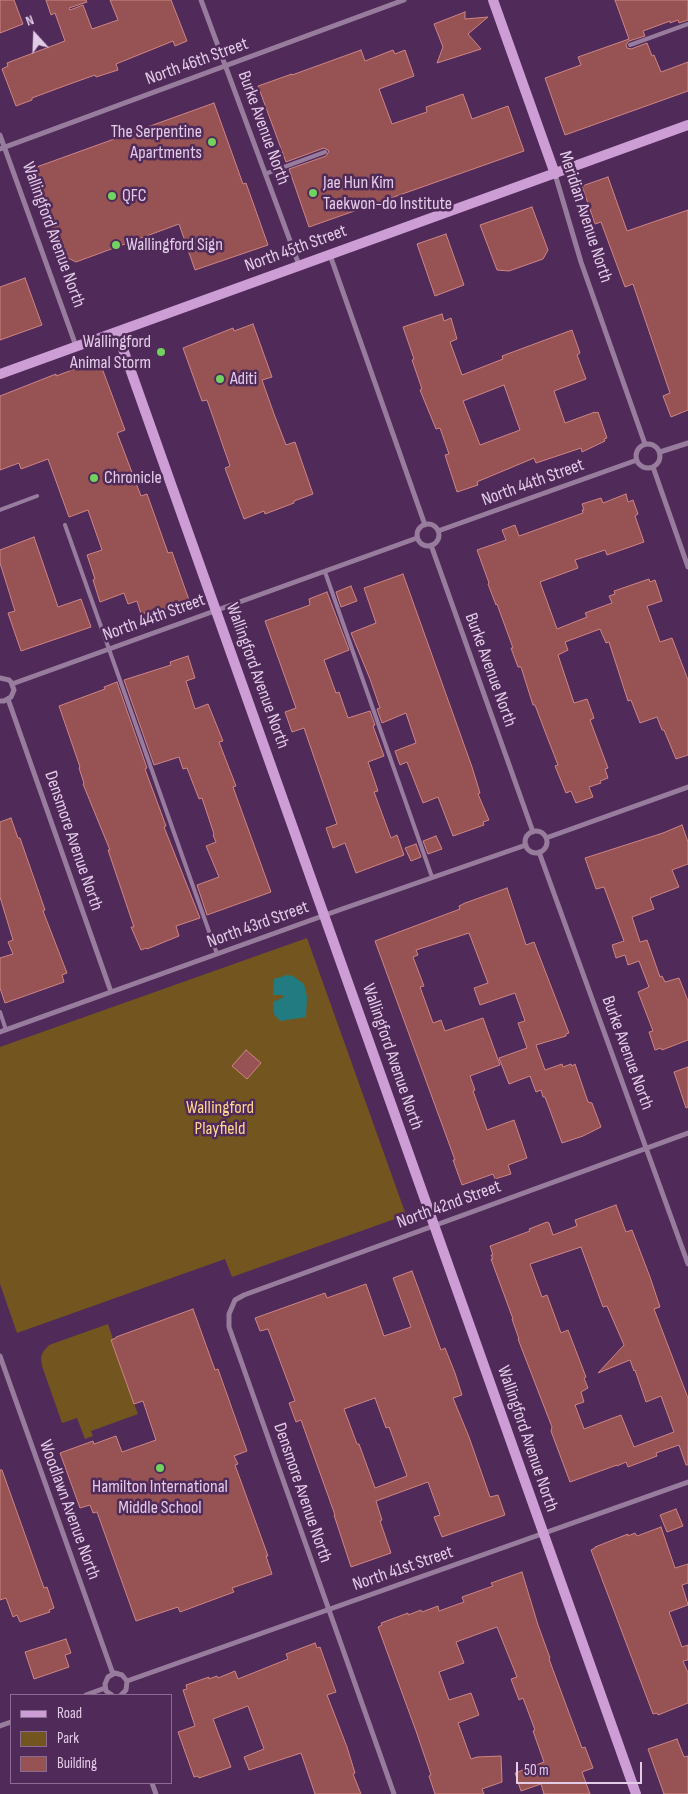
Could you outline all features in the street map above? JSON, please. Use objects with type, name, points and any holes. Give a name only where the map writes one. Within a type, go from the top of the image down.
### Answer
[{"type":"street","name":"Burke Avenue North","points":[[201,0],[300,266]]},
{"type":"street","name":"North 46th Street","points":[[2,148],[404,0]]},
{"type":"street","name":"Meridian Avenue North","points":[[493,0],[555,174],[582,262],[645,444]]},
{"type":"street","name":"North 45th Street","points":[[0,374],[688,125]]},
{"type":"street","name":"Wallingford Avenue North","points":[[0,135],[2,148],[76,346]]},
{"type":"street","points":[[330,255],[425,525]]},
{"type":"street","name":"Wallingford Avenue North","points":[[117,332],[636,1794]]},
{"type":"street","points":[[660,452],[688,443]]},
{"type":"street","points":[[645,444],[655,446],[660,452],[660,461],[653,467],[644,467],[637,460],[637,451],[645,444]]},
{"type":"street","name":"North 44th Street","points":[[438,531],[637,460]]},
{"type":"street","points":[[653,467],[688,567]]},
{"type":"street","points":[[425,525],[434,526],[438,531],[437,540],[431,545],[422,545],[418,538],[418,530],[425,525]]},
{"type":"street","name":"North 44th Street","points":[[12,684],[418,538]]},
{"type":"street","name":"Burke Avenue North","points":[[431,545],[533,832]]},
{"type":"street","points":[[0,678],[9,680],[14,690],[11,697],[0,701]]},
{"type":"street","name":"Densmore Avenue North","points":[[8,699],[111,992]]},
{"type":"street","points":[[546,838],[688,787]]},
{"type":"street","points":[[533,832],[542,833],[546,838],[546,847],[539,852],[531,851],[526,845],[526,837],[533,832]]},
{"type":"street","name":"North 43rd Street","points":[[3,1031],[324,915],[526,845]]},
{"type":"street","name":"Burke Avenue North","points":[[539,852],[688,1264]]},
{"type":"street","name":"North 42nd Street","points":[[229,1314],[235,1300],[244,1295],[688,1133]]},
{"type":"street","name":"Densmore Avenue North","points":[[229,1314],[230,1327],[394,1794]]},
{"type":"street","name":"Woodlawn Avenue North","points":[[0,1356],[113,1674]]},
{"type":"street","points":[[0,1378],[6,1375]]},
{"type":"street","name":"North 41st Street","points":[[127,1681],[688,1482]]},
{"type":"street","points":[[111,1694],[106,1688],[106,1680],[113,1674],[122,1675],[127,1681],[126,1690],[122,1694]]},
{"type":"street","points":[[89,1694],[106,1688]]},
{"type":"lane","points":[[630,45],[688,24]]},
{"type":"lane","points":[[265,174],[325,152]]},
{"type":"lane","points":[[0,510],[37,496]]},
{"type":"lane","points":[[64,525],[110,649],[217,954]]},
{"type":"lane","points":[[325,572],[432,877]]},
{"type":"lane","points":[[0,1012],[3,1031]]},
{"type":"green space","name":"Wallingford Playfield","points":[[307,938],[406,1215],[232,1277],[225,1259],[17,1333],[0,1284],[0,1047]]},
{"type":"green space","points":[[108,1324],[113,1339],[111,1341],[138,1414],[91,1431],[93,1436],[85,1439],[77,1418],[62,1423],[42,1366],[41,1357],[49,1345]]},
{"type":"shaded area","points":[[287,975],[293,976],[304,984],[307,997],[306,1017],[280,1021],[274,1014],[273,1002],[284,997],[283,995],[273,995],[274,979]]},
{"type":"building","points":[[0,0],[14,0],[23,24],[0,33]]},
{"type":"building","points":[[46,0],[86,0],[87,2],[69,8],[70,10],[83,5],[92,29],[118,20],[110,0],[171,0],[187,41],[175,46],[173,41],[116,64],[118,70],[96,77],[95,75],[32,98],[32,100],[16,106],[2,69],[8,66],[7,63],[65,41],[55,13],[51,15]]},
{"type":"building","points":[[615,0],[688,0],[688,20],[679,23],[678,20],[670,23],[670,21],[643,31],[645,36],[629,41],[626,45],[627,48],[631,49],[647,43],[661,72],[688,62],[688,91],[565,135],[545,78],[581,65],[578,57],[629,39]]},
{"type":"building","points":[[465,12],[465,19],[488,17],[468,34],[481,49],[437,63],[443,47],[434,24]]},
{"type":"building","points":[[361,50],[365,61],[393,50],[395,54],[405,50],[414,76],[379,89],[392,124],[427,112],[426,107],[463,94],[472,119],[508,106],[524,151],[309,227],[289,169],[326,156],[329,151],[324,148],[286,162],[258,86]]},
{"type":"building","points":[[214,103],[243,184],[246,183],[268,245],[195,270],[179,224],[76,262],[62,255],[31,169]]},
{"type":"building","points":[[608,177],[627,231],[688,210],[688,410],[671,417],[663,396],[670,393],[633,284],[625,287],[601,222],[595,224],[582,186]]},
{"type":"building","points":[[532,207],[548,250],[543,259],[509,271],[497,270],[480,225]]},
{"type":"building","points":[[446,234],[464,285],[435,296],[417,244]]},
{"type":"building","points":[[25,278],[42,325],[0,340],[0,287]]},
{"type":"building","points":[[442,314],[444,321],[451,318],[457,339],[450,342],[462,375],[503,359],[502,356],[572,330],[580,353],[577,355],[586,379],[554,391],[565,423],[598,412],[607,438],[604,439],[605,441],[582,452],[581,448],[536,463],[534,458],[479,481],[477,482],[478,485],[457,492],[445,455],[449,454],[440,428],[436,429],[420,390],[422,389],[412,360],[414,359],[403,327]],"holes":[[[504,385],[520,430],[480,445],[463,401]]]},
{"type":"building","points":[[253,324],[272,377],[262,380],[274,414],[286,445],[295,442],[313,494],[265,514],[264,511],[244,519],[225,468],[230,466],[207,400],[202,401],[183,348],[233,328],[234,331]]},
{"type":"building","points":[[99,360],[125,430],[117,433],[141,496],[147,494],[168,553],[172,552],[189,600],[146,616],[145,613],[141,614],[137,601],[128,604],[124,593],[100,602],[87,555],[102,550],[88,510],[69,517],[48,459],[21,469],[19,463],[0,470],[0,396],[56,374],[56,376]]},
{"type":"building","points":[[626,494],[628,502],[633,500],[638,514],[635,516],[644,542],[607,555],[605,550],[575,560],[578,568],[540,582],[557,629],[587,617],[585,613],[612,603],[609,596],[615,594],[614,591],[649,579],[650,582],[655,580],[662,601],[647,606],[660,642],[672,638],[688,680],[688,755],[676,759],[657,717],[640,723],[631,700],[628,701],[609,642],[606,643],[600,629],[565,642],[568,650],[558,655],[574,703],[587,699],[594,718],[590,720],[608,768],[605,769],[608,778],[600,781],[601,783],[589,787],[593,797],[576,803],[571,791],[566,793],[555,766],[558,765],[535,705],[533,705],[521,667],[518,667],[511,648],[513,648],[477,550],[506,540],[502,530],[515,525],[519,536],[583,513],[582,504],[601,498],[603,503]]},
{"type":"building","points":[[34,537],[58,607],[81,599],[91,627],[21,651],[8,613],[15,611],[0,563],[0,550]]},
{"type":"building","points":[[403,574],[472,767],[480,793],[478,794],[489,820],[483,822],[484,825],[453,836],[438,797],[423,803],[407,762],[400,765],[395,751],[416,743],[406,713],[382,723],[377,709],[380,708],[351,633],[376,623],[364,588]]},
{"type":"building","points":[[351,586],[357,601],[341,607],[336,592]]},
{"type":"building","points":[[327,592],[349,650],[324,660],[336,693],[339,692],[348,718],[370,711],[375,725],[373,726],[384,756],[368,762],[378,791],[374,792],[391,838],[397,835],[404,855],[356,873],[345,843],[333,848],[326,828],[337,824],[304,728],[292,732],[285,712],[296,708],[265,621],[310,605],[309,599]]},
{"type":"building","points":[[188,656],[195,678],[186,681],[195,709],[208,704],[223,741],[219,742],[236,786],[233,787],[271,892],[207,915],[197,885],[219,877],[206,846],[216,842],[202,798],[199,799],[187,768],[183,769],[179,757],[154,765],[124,680],[171,665],[170,662]]},
{"type":"building","points":[[117,682],[147,768],[145,769],[166,826],[164,827],[200,918],[176,926],[179,936],[141,950],[131,927],[134,927],[108,850],[110,850],[83,784],[80,767],[59,706],[105,689],[104,687]]},
{"type":"building","points":[[11,818],[18,838],[20,838],[45,910],[43,911],[67,973],[62,975],[64,982],[5,1003],[0,988],[0,958],[13,954],[8,942],[13,940],[0,897],[0,822]]},
{"type":"building","points":[[682,825],[688,842],[688,864],[672,870],[679,887],[650,898],[654,909],[632,917],[640,942],[647,940],[660,977],[662,976],[665,982],[679,978],[688,1001],[688,1040],[662,1050],[661,1048],[655,1050],[649,1032],[653,1031],[638,992],[649,987],[639,961],[628,965],[625,955],[616,958],[612,945],[624,941],[604,887],[596,889],[585,858]]},
{"type":"building","points":[[436,836],[442,849],[428,854],[423,841]]},
{"type":"building","points":[[416,844],[421,857],[411,861],[405,848]]},
{"type":"building","points":[[507,888],[526,945],[534,942],[569,1033],[566,1036],[536,1045],[545,1070],[562,1064],[563,1067],[575,1064],[588,1102],[592,1103],[601,1127],[562,1143],[545,1097],[543,1097],[541,1090],[536,1092],[530,1076],[509,1084],[499,1058],[527,1048],[518,1023],[525,1021],[515,993],[480,1005],[474,988],[488,983],[469,933],[416,950],[418,955],[413,957],[424,986],[420,987],[433,1023],[441,1020],[445,1031],[483,1018],[500,1065],[470,1076],[475,1090],[473,1091],[487,1130],[514,1120],[527,1158],[508,1165],[511,1174],[495,1179],[493,1174],[462,1185],[453,1160],[455,1160],[375,941],[460,909],[459,906],[465,903]]},
{"type":"building","points":[[246,1050],[261,1063],[247,1079],[232,1066]]},
{"type":"building","points":[[688,1067],[688,1107],[686,1108],[674,1072]]},
{"type":"building","points":[[616,1205],[626,1232],[632,1230],[660,1307],[654,1309],[688,1398],[688,1465],[686,1465],[679,1445],[656,1453],[657,1456],[628,1467],[626,1462],[570,1482],[551,1431],[552,1427],[518,1339],[513,1319],[491,1259],[493,1259],[491,1255],[493,1255],[490,1246],[530,1231],[529,1229],[547,1222],[553,1235],[577,1226],[575,1220]],"holes":[[[581,1247],[603,1307],[607,1306],[624,1345],[598,1373],[630,1360],[646,1402],[661,1396],[674,1432],[634,1447],[621,1415],[584,1429],[575,1405],[584,1402],[581,1392],[588,1388],[584,1378],[586,1377],[568,1330],[561,1333],[547,1295],[542,1297],[530,1264]]]},
{"type":"building","points":[[412,1271],[441,1350],[445,1348],[455,1373],[462,1395],[453,1398],[490,1497],[498,1495],[505,1515],[442,1537],[434,1517],[440,1515],[428,1482],[376,1501],[382,1520],[380,1521],[391,1553],[351,1567],[335,1515],[301,1420],[296,1422],[289,1403],[295,1401],[268,1329],[260,1331],[255,1318],[325,1293],[327,1298],[366,1284],[384,1336],[411,1327],[393,1278]],"holes":[[[375,1398],[386,1428],[389,1427],[407,1476],[375,1488],[344,1409]]]},
{"type":"building","name":"Hamilton International Middle School","points":[[193,1309],[215,1370],[218,1369],[247,1451],[234,1456],[238,1464],[235,1465],[268,1556],[266,1556],[272,1574],[232,1588],[234,1592],[180,1612],[178,1607],[136,1621],[97,1512],[93,1513],[90,1505],[80,1508],[60,1453],[93,1441],[94,1444],[116,1436],[122,1452],[156,1440],[143,1401],[134,1404],[111,1340]]},
{"type":"building","points":[[0,1470],[2,1470],[44,1588],[47,1587],[54,1608],[49,1610],[50,1612],[20,1622],[17,1615],[13,1617],[6,1598],[0,1600]]},
{"type":"building","points":[[676,1509],[683,1526],[667,1532],[660,1515]]},
{"type":"building","points":[[661,1527],[675,1568],[688,1564],[688,1583],[682,1585],[688,1605],[669,1612],[682,1647],[688,1645],[688,1660],[683,1661],[688,1673],[688,1703],[658,1715],[657,1713],[653,1714],[591,1550],[628,1534],[628,1536],[635,1533],[637,1536]]},
{"type":"building","points":[[522,1572],[549,1659],[582,1748],[585,1747],[593,1768],[582,1772],[590,1794],[544,1794],[541,1784],[521,1791],[515,1773],[544,1762],[523,1698],[519,1700],[511,1679],[517,1677],[497,1627],[456,1642],[464,1663],[439,1672],[449,1700],[471,1693],[479,1715],[458,1723],[471,1759],[501,1756],[502,1782],[482,1789],[484,1794],[435,1794],[429,1776],[431,1775],[416,1731],[378,1627],[382,1625],[381,1623],[408,1613],[408,1615],[421,1610],[422,1612],[438,1606],[439,1611],[464,1602],[462,1597],[493,1586],[491,1583]]},
{"type":"building","points":[[66,1639],[71,1653],[65,1655],[69,1667],[34,1679],[25,1652]]},
{"type":"building","points":[[315,1643],[317,1648],[320,1647],[336,1692],[327,1695],[347,1747],[355,1773],[353,1774],[361,1794],[315,1794],[301,1753],[249,1770],[244,1757],[264,1749],[248,1706],[213,1719],[231,1767],[199,1778],[198,1776],[194,1777],[178,1732],[195,1726],[183,1690],[187,1689],[186,1685],[209,1677],[209,1679],[217,1676],[218,1678],[235,1671],[238,1679],[288,1659],[286,1654]]},
{"type":"building","points":[[677,1739],[684,1757],[688,1756],[688,1794],[664,1794],[648,1749]]},
{"type":"place","name":"The Serpentine Apartments","points":[[212,142]]},
{"type":"place","name":"Jae Hun Kim Taekwon-do Institute","points":[[313,193]]},
{"type":"place","name":"QFC","points":[[112,196]]},
{"type":"place","name":"Wallingford Sign","points":[[116,245]]},
{"type":"place","name":"Wallingford Animal Storm","points":[[161,352]]},
{"type":"place","name":"Aditi","points":[[220,379]]},
{"type":"place","name":"Chronicle","points":[[94,478]]},
{"type":"place","name":"Hamilton International Middle School","points":[[160,1468]]}]
